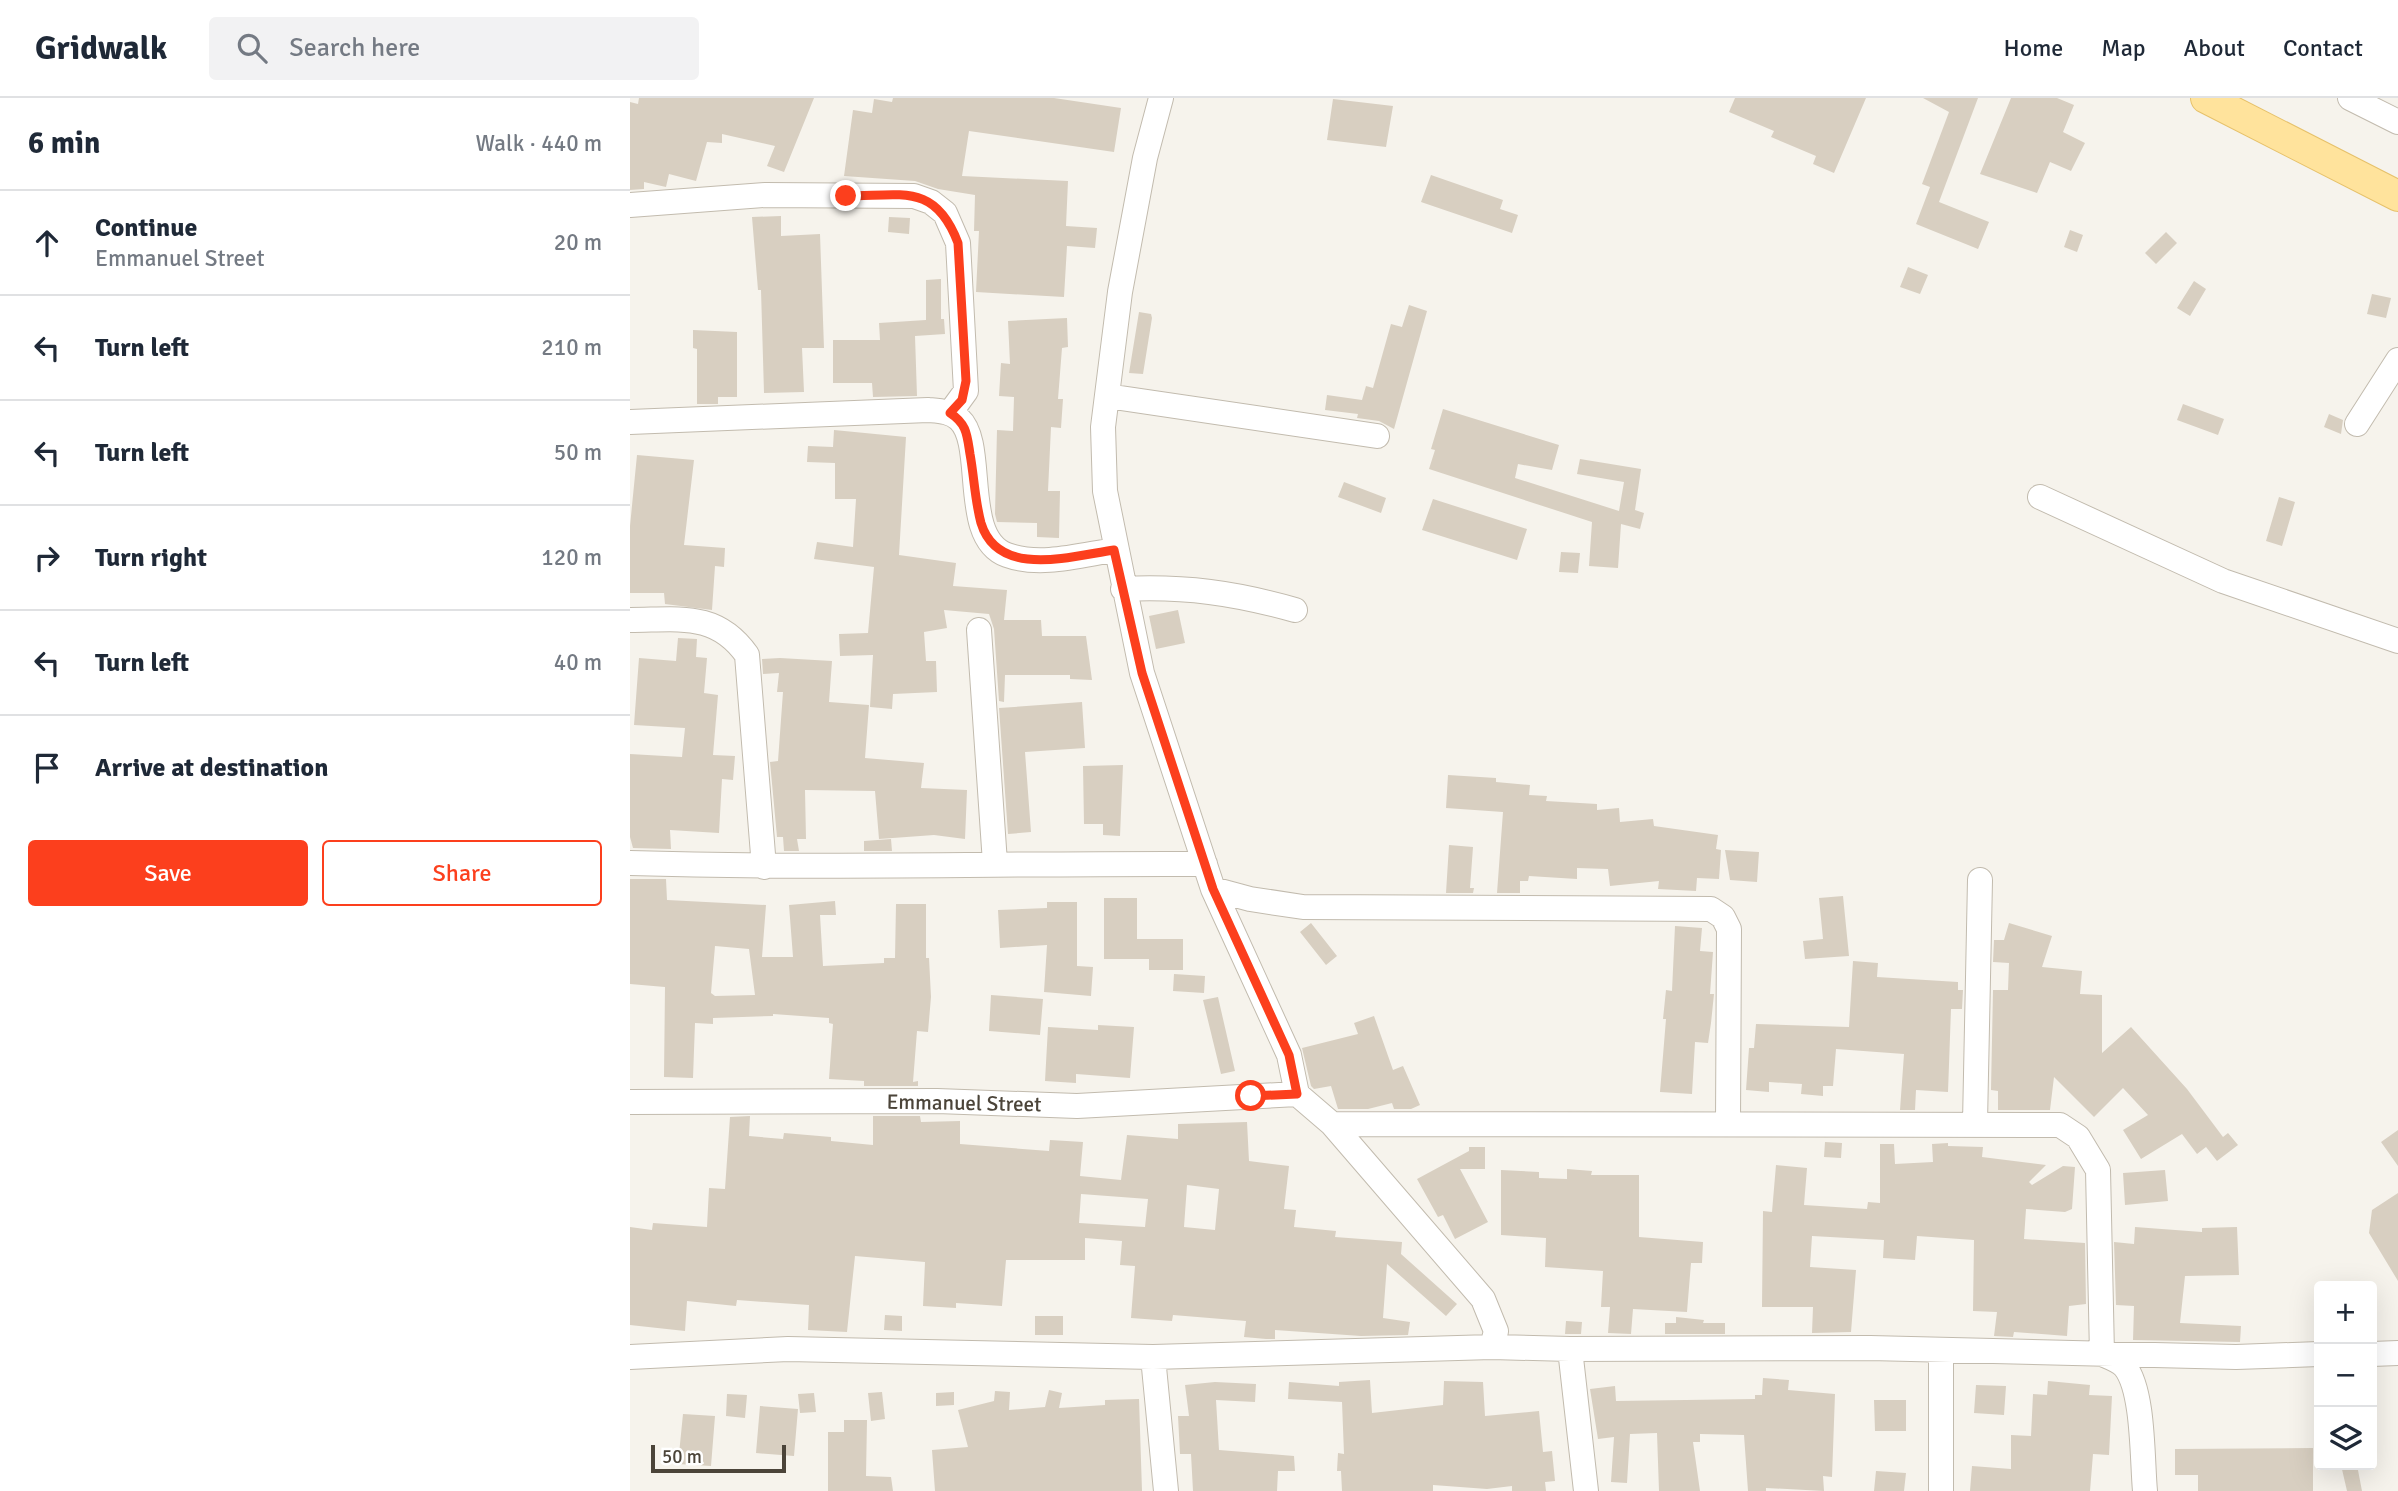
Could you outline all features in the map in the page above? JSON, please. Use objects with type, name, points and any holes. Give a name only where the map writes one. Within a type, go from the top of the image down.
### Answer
[{"type":"main road","points":[[2206,98],[2398,196]]},
{"type":"street","points":[[1161,98],[1145,158],[1120,292],[1102,463],[1114,550],[1142,673],[1213,889],[1289,1055],[1297,1094],[1332,1124],[1483,1299],[1496,1331],[1492,1347]]},
{"type":"street","points":[[2350,98],[2398,122]]},
{"type":"street","points":[[630,205],[793,194],[914,196],[931,202],[945,213],[958,243],[966,391],[950,413]]},
{"type":"street","points":[[2357,424],[2398,360]]},
{"type":"street","points":[[1107,396],[1377,436]]},
{"type":"street","points":[[630,422],[928,410],[950,413],[966,428],[982,524],[992,544],[1006,555],[1026,559],[1048,560],[1114,550]]},
{"type":"street","points":[[2040,497],[2223,581],[2398,641]]},
{"type":"street","points":[[1123,589],[1176,586],[1242,595],[1295,610]]},
{"type":"street","points":[[630,620],[709,623],[727,632],[747,656],[764,867]]},
{"type":"street","points":[[979,630],[995,863]]},
{"type":"street","points":[[630,863],[764,867],[995,863],[1205,864]]},
{"type":"street","points":[[1975,1123],[1980,880]]},
{"type":"street","points":[[1213,889],[1250,899],[1303,907],[1711,909],[1723,917],[1729,929],[1728,1124]]},
{"type":"street","name":"Emmanuel Street","points":[[630,1102],[937,1101],[1077,1106],[1297,1094]]},
{"type":"street","points":[[1332,1124],[2060,1125],[2078,1137],[2091,1154],[2098,1170],[2102,1354]]},
{"type":"street","points":[[630,1357],[788,1349],[1153,1357],[1492,1347],[1941,1350],[2236,1357],[2314,1354]]},
{"type":"street","points":[[1570,1349],[1586,1491]]},
{"type":"street","points":[[1941,1350],[1941,1491]]},
{"type":"street","points":[[2377,1354],[2398,1353]]},
{"type":"street","points":[[2102,1354],[2124,1366],[2132,1379],[2137,1403],[2145,1491]]},
{"type":"street","points":[[1153,1357],[1166,1491]]},
{"type":"building","points":[[639,98],[814,98],[784,172],[767,166],[775,146],[722,134],[722,143],[707,142],[696,181],[669,174],[666,187],[644,182],[644,189],[630,190],[630,102],[638,104]]},
{"type":"building","points":[[893,98],[1054,98],[1121,108],[1114,152],[969,131],[962,176],[1068,181],[1066,226],[1097,228],[1095,248],[1067,246],[1064,297],[976,292],[979,231],[974,231],[975,195],[938,189],[915,181],[844,176],[853,110],[872,113],[874,99],[892,102]]},
{"type":"building","points":[[1735,98],[1866,98],[1834,173],[1813,164],[1816,156],[1771,137],[1774,131],[1729,112]]},
{"type":"building","points":[[1923,98],[1978,98],[1939,202],[1989,222],[1978,249],[1916,224],[1930,187],[1922,184],[1949,112]]},
{"type":"building","points":[[2011,98],[2057,98],[2074,105],[2063,132],[2085,143],[2071,171],[2050,162],[2037,193],[1980,174]]},
{"type":"building","points":[[1333,99],[1393,106],[1386,147],[1327,140]]},
{"type":"building","points":[[1431,175],[1503,200],[1500,209],[1518,215],[1512,233],[1421,202]]},
{"type":"building","points":[[781,216],[781,236],[820,234],[824,348],[802,348],[804,392],[764,393],[761,290],[758,290],[752,217]]},
{"type":"building","points":[[889,217],[910,218],[909,234],[888,232]]},
{"type":"building","points":[[2070,230],[2083,235],[2077,252],[2064,247]]},
{"type":"building","points":[[2166,232],[2177,243],[2156,264],[2145,253]]},
{"type":"building","points":[[1908,267],[1928,275],[1920,294],[1900,287]]},
{"type":"building","points":[[941,279],[941,319],[944,319],[945,334],[915,336],[917,396],[873,397],[872,383],[833,383],[833,340],[880,340],[879,323],[926,320],[926,280]]},
{"type":"building","points":[[2194,281],[2206,289],[2190,316],[2177,308]]},
{"type":"building","points":[[2372,294],[2391,298],[2386,318],[2367,314]]},
{"type":"building","points":[[1409,305],[1427,311],[1394,429],[1379,421],[1357,418],[1358,414],[1325,410],[1327,395],[1362,400],[1366,386],[1373,388],[1391,324],[1402,327]]},
{"type":"building","points":[[1139,312],[1151,314],[1152,318],[1143,374],[1129,373]]},
{"type":"building","points":[[1067,318],[1068,347],[1062,348],[1058,399],[1063,399],[1061,428],[1051,427],[1048,491],[1060,491],[1059,538],[1037,537],[1037,523],[997,522],[995,514],[997,430],[1013,431],[1014,397],[999,396],[1001,363],[1010,364],[1008,321]]},
{"type":"building","points":[[693,330],[737,332],[737,397],[718,397],[718,404],[697,404],[697,349],[693,348]]},
{"type":"building","points":[[2183,404],[2224,419],[2218,435],[2177,420]]},
{"type":"building","points":[[1443,409],[1559,445],[1552,470],[1518,464],[1515,478],[1619,511],[1624,482],[1577,474],[1580,459],[1641,469],[1635,510],[1644,513],[1640,529],[1621,524],[1618,568],[1589,566],[1592,522],[1429,469],[1435,450],[1431,449]]},
{"type":"building","points":[[2329,414],[2343,420],[2341,434],[2324,427]]},
{"type":"building","points":[[834,430],[906,437],[899,555],[956,563],[953,586],[1007,590],[1004,620],[1041,620],[1042,636],[1086,636],[1092,680],[1070,679],[1070,675],[1005,675],[1004,702],[999,701],[994,629],[989,614],[944,610],[947,628],[924,632],[926,661],[936,661],[937,692],[893,694],[892,709],[870,707],[873,655],[840,656],[839,634],[868,633],[874,567],[814,559],[817,542],[853,547],[856,499],[835,499],[835,463],[807,462],[808,446],[833,447]]},
{"type":"building","points":[[637,455],[694,460],[684,545],[725,548],[724,567],[715,566],[712,610],[665,604],[664,593],[630,593],[630,526]]},
{"type":"building","points":[[1344,482],[1386,498],[1381,513],[1338,497]]},
{"type":"building","points":[[2279,497],[2295,502],[2282,546],[2266,541]]},
{"type":"building","points":[[1433,499],[1527,529],[1517,560],[1422,530]]},
{"type":"building","points":[[1561,552],[1580,553],[1578,573],[1559,572]]},
{"type":"building","points":[[1178,610],[1185,643],[1156,649],[1149,616]]},
{"type":"building","points":[[678,638],[697,639],[696,657],[707,658],[704,693],[718,695],[713,755],[735,756],[733,780],[722,779],[719,833],[670,830],[671,849],[633,848],[630,837],[630,754],[682,757],[685,728],[634,725],[639,658],[676,661]]},
{"type":"building","points":[[762,659],[832,661],[829,702],[869,705],[865,758],[924,763],[921,788],[967,790],[965,839],[934,835],[879,839],[875,791],[805,790],[806,839],[797,839],[799,851],[784,851],[783,837],[777,837],[770,762],[778,761],[783,692],[777,692],[779,673],[763,674]]},
{"type":"building","points":[[1082,702],[1085,748],[1025,752],[1031,832],[1008,834],[999,708]]},
{"type":"building","points":[[1123,765],[1120,836],[1103,835],[1103,824],[1084,824],[1083,766]]},
{"type":"building","points":[[1448,775],[1496,778],[1496,782],[1530,785],[1529,795],[1547,796],[1546,801],[1597,804],[1597,810],[1619,808],[1620,822],[1653,819],[1654,826],[1718,835],[1716,849],[1721,850],[1719,879],[1697,878],[1696,891],[1658,889],[1659,881],[1610,886],[1608,869],[1577,868],[1577,879],[1529,876],[1528,881],[1520,881],[1520,893],[1497,893],[1503,812],[1446,808]]},
{"type":"building","points":[[891,839],[892,851],[864,851],[864,841]]},
{"type":"building","points":[[1449,845],[1473,847],[1470,888],[1474,888],[1473,893],[1446,893]]},
{"type":"building","points":[[1725,850],[1759,852],[1757,882],[1730,880]]},
{"type":"building","points":[[630,879],[666,879],[667,900],[766,905],[762,957],[793,957],[789,905],[835,901],[836,915],[820,915],[823,966],[884,963],[884,958],[895,958],[896,904],[926,904],[926,958],[929,958],[931,997],[928,1032],[917,1031],[913,1082],[918,1081],[918,1086],[864,1086],[864,1081],[829,1079],[833,1024],[829,1023],[829,1018],[773,1014],[713,1018],[713,1024],[695,1023],[693,1078],[664,1077],[665,987],[630,984]],"holes":[[[715,946],[749,949],[755,995],[715,996],[711,993]]]},
{"type":"building","points":[[1843,896],[1849,956],[1805,959],[1803,941],[1823,939],[1819,898]]},
{"type":"building","points":[[1104,898],[1137,898],[1137,939],[1183,939],[1183,970],[1149,970],[1149,959],[1104,959]]},
{"type":"building","points":[[1047,902],[1077,902],[1077,966],[1093,967],[1091,996],[1044,992],[1047,945],[1000,948],[998,910],[1047,908]]},
{"type":"building","points":[[1311,923],[1337,956],[1326,965],[1300,932]]},
{"type":"building","points":[[2009,923],[2052,936],[2042,967],[2082,971],[2080,994],[2102,995],[2102,1053],[2131,1027],[2187,1089],[2223,1137],[2228,1133],[2238,1145],[2217,1161],[2206,1147],[2197,1154],[2182,1134],[2141,1159],[2123,1130],[2148,1115],[2123,1088],[2094,1117],[2054,1077],[2050,1110],[1998,1110],[1998,1091],[1991,1090],[1993,990],[2008,990],[2009,963],[1993,962],[1994,940],[2004,940]]},
{"type":"building","points":[[1675,926],[1702,928],[1700,951],[1713,952],[1710,994],[1714,994],[1711,1023],[1708,1043],[1695,1042],[1692,1094],[1660,1092],[1666,1019],[1663,1019],[1666,990],[1672,991]]},
{"type":"building","points":[[1853,961],[1878,963],[1877,977],[1958,982],[1958,990],[1963,990],[1962,1009],[1951,1009],[1948,1092],[1916,1090],[1915,1110],[1900,1110],[1904,1054],[1836,1049],[1833,1086],[1823,1086],[1823,1096],[1801,1094],[1802,1084],[1769,1082],[1769,1092],[1746,1090],[1749,1048],[1754,1048],[1756,1024],[1849,1027]]},
{"type":"building","points":[[1174,974],[1205,976],[1204,993],[1173,991]]},
{"type":"building","points":[[991,995],[1043,999],[1040,1035],[989,1031]]},
{"type":"building","points":[[1218,997],[1235,1071],[1221,1074],[1203,1000]]},
{"type":"building","points":[[1374,1016],[1393,1070],[1403,1066],[1420,1105],[1411,1109],[1394,1109],[1392,1103],[1368,1109],[1338,1109],[1331,1086],[1314,1089],[1311,1086],[1302,1048],[1358,1034],[1354,1023]]},
{"type":"building","points":[[1098,1025],[1134,1027],[1130,1078],[1076,1074],[1076,1083],[1045,1081],[1048,1027],[1098,1030]]},
{"type":"building","points":[[750,1116],[749,1136],[783,1139],[784,1133],[831,1137],[831,1141],[873,1145],[873,1116],[920,1116],[921,1122],[960,1121],[960,1144],[1049,1151],[1050,1140],[1083,1142],[1080,1176],[1121,1180],[1127,1135],[1178,1139],[1178,1124],[1247,1122],[1249,1161],[1289,1166],[1284,1209],[1296,1210],[1294,1227],[1336,1231],[1335,1237],[1402,1242],[1401,1254],[1457,1304],[1446,1316],[1387,1264],[1383,1318],[1410,1322],[1408,1335],[1361,1336],[1275,1330],[1275,1339],[1266,1339],[1244,1337],[1246,1321],[1173,1315],[1172,1321],[1131,1318],[1135,1266],[1120,1265],[1122,1241],[1085,1238],[1085,1260],[1006,1260],[1002,1306],[956,1303],[956,1308],[923,1306],[925,1262],[855,1256],[847,1332],[808,1330],[809,1305],[737,1300],[736,1306],[687,1301],[685,1331],[630,1325],[630,1227],[652,1230],[653,1223],[707,1227],[709,1188],[725,1189],[730,1117]],"holes":[[[1187,1185],[1219,1189],[1215,1230],[1184,1227]],[[1081,1194],[1148,1199],[1145,1227],[1079,1223]]]},
{"type":"building","points":[[2398,1130],[2398,1166],[2381,1142]]},
{"type":"building","points":[[1825,1142],[1842,1143],[1841,1158],[1824,1157]]},
{"type":"building","points":[[1948,1143],[1948,1146],[1983,1147],[1982,1157],[2046,1165],[2029,1182],[2032,1185],[2063,1166],[2075,1167],[2072,1209],[2065,1212],[2026,1209],[2024,1239],[2085,1243],[2086,1304],[2069,1306],[2067,1336],[2014,1332],[2013,1337],[1994,1336],[1997,1312],[1973,1311],[1974,1240],[1917,1236],[1915,1260],[1883,1258],[1884,1240],[1812,1236],[1810,1267],[1856,1270],[1851,1332],[1812,1333],[1813,1307],[1762,1307],[1763,1211],[1772,1212],[1776,1165],[1807,1168],[1804,1205],[1867,1209],[1868,1202],[1880,1203],[1880,1144],[1894,1144],[1895,1164],[1933,1162],[1932,1144]]},
{"type":"building","points":[[1469,1147],[1485,1147],[1485,1169],[1460,1169],[1488,1222],[1455,1239],[1443,1215],[1438,1217],[1417,1179],[1469,1151]]},
{"type":"building","points":[[1567,1169],[1592,1171],[1591,1175],[1639,1175],[1639,1237],[1703,1242],[1702,1263],[1691,1263],[1687,1312],[1633,1309],[1631,1334],[1608,1333],[1610,1307],[1601,1307],[1603,1271],[1545,1267],[1546,1238],[1501,1235],[1501,1170],[1539,1172],[1539,1178],[1567,1179]]},
{"type":"building","points":[[2165,1170],[2168,1201],[2125,1205],[2123,1173]]},
{"type":"building","points":[[2398,1193],[2398,1281],[2369,1233],[2372,1210]]},
{"type":"building","points":[[2135,1227],[2202,1232],[2202,1228],[2237,1227],[2239,1275],[2185,1276],[2180,1323],[2241,1326],[2240,1342],[2133,1340],[2134,1306],[2116,1305],[2114,1242],[2134,1244]]},
{"type":"building","points":[[885,1315],[902,1316],[902,1331],[884,1330]]},
{"type":"building","points":[[1035,1316],[1063,1316],[1063,1335],[1035,1335]]},
{"type":"building","points":[[1676,1317],[1704,1320],[1703,1323],[1725,1323],[1725,1334],[1665,1334],[1665,1323],[1676,1323]]},
{"type":"building","points":[[1566,1321],[1582,1322],[1581,1334],[1565,1334]]},
{"type":"building","points":[[1763,1378],[1789,1380],[1788,1390],[1835,1394],[1832,1477],[1823,1476],[1824,1491],[1766,1488],[1766,1491],[1748,1491],[1744,1435],[1700,1434],[1700,1442],[1693,1442],[1700,1491],[1659,1491],[1657,1433],[1630,1434],[1627,1483],[1611,1482],[1614,1437],[1598,1439],[1590,1389],[1615,1386],[1616,1401],[1755,1399],[1755,1395],[1762,1395]]},
{"type":"building","points":[[1370,1380],[1372,1413],[1443,1405],[1444,1381],[1483,1382],[1485,1416],[1539,1411],[1543,1452],[1552,1451],[1555,1481],[1545,1482],[1546,1491],[1512,1491],[1512,1486],[1487,1489],[1433,1485],[1433,1491],[1342,1491],[1341,1471],[1337,1471],[1338,1453],[1344,1454],[1342,1402],[1288,1399],[1289,1382],[1339,1386],[1339,1382]]},
{"type":"building","points":[[2048,1381],[2090,1385],[2089,1395],[2112,1396],[2109,1455],[2093,1454],[2090,1491],[1970,1491],[1972,1466],[2011,1469],[2011,1435],[2031,1436],[2033,1394],[2047,1395]]},
{"type":"building","points":[[1215,1382],[1256,1384],[1255,1402],[1216,1400],[1219,1450],[1294,1456],[1295,1471],[1278,1471],[1277,1491],[1193,1491],[1191,1454],[1180,1454],[1178,1416],[1189,1416],[1185,1385]]},
{"type":"building","points":[[1976,1385],[2006,1386],[2004,1415],[1974,1413]]},
{"type":"building","points":[[1049,1390],[1062,1393],[1059,1408],[1105,1405],[1105,1400],[1139,1399],[1142,1491],[935,1491],[932,1450],[968,1447],[958,1410],[994,1401],[995,1391],[1010,1392],[1009,1410],[1045,1407]]},
{"type":"building","points":[[882,1392],[885,1419],[871,1421],[868,1393]]},
{"type":"building","points":[[954,1392],[954,1405],[936,1406],[936,1393]]},
{"type":"building","points":[[814,1393],[816,1412],[800,1413],[798,1394]]},
{"type":"building","points":[[727,1394],[747,1395],[745,1418],[726,1416]]},
{"type":"building","points":[[1874,1400],[1906,1400],[1906,1431],[1875,1431]]},
{"type":"building","points":[[760,1406],[798,1409],[794,1456],[756,1453]]},
{"type":"building","points":[[683,1414],[715,1416],[711,1466],[678,1464]]},
{"type":"building","points":[[844,1420],[867,1420],[866,1476],[891,1477],[893,1491],[828,1491],[828,1432],[844,1432]]},
{"type":"building","points":[[2313,1448],[2313,1491],[2198,1491],[2198,1475],[2175,1475],[2175,1449]]},
{"type":"building","points":[[2342,1470],[2358,1470],[2362,1491],[2347,1491]]},
{"type":"building","points":[[1876,1471],[1906,1473],[1904,1491],[1874,1491]]},
{"type":"route","points":[[846,196],[914,196],[931,202],[945,213],[952,226],[958,243],[966,391],[950,413],[966,428],[982,524],[992,544],[1006,555],[1026,559],[1048,560],[1114,550],[1142,673],[1213,889],[1289,1055],[1297,1094],[1251,1096]]}]
